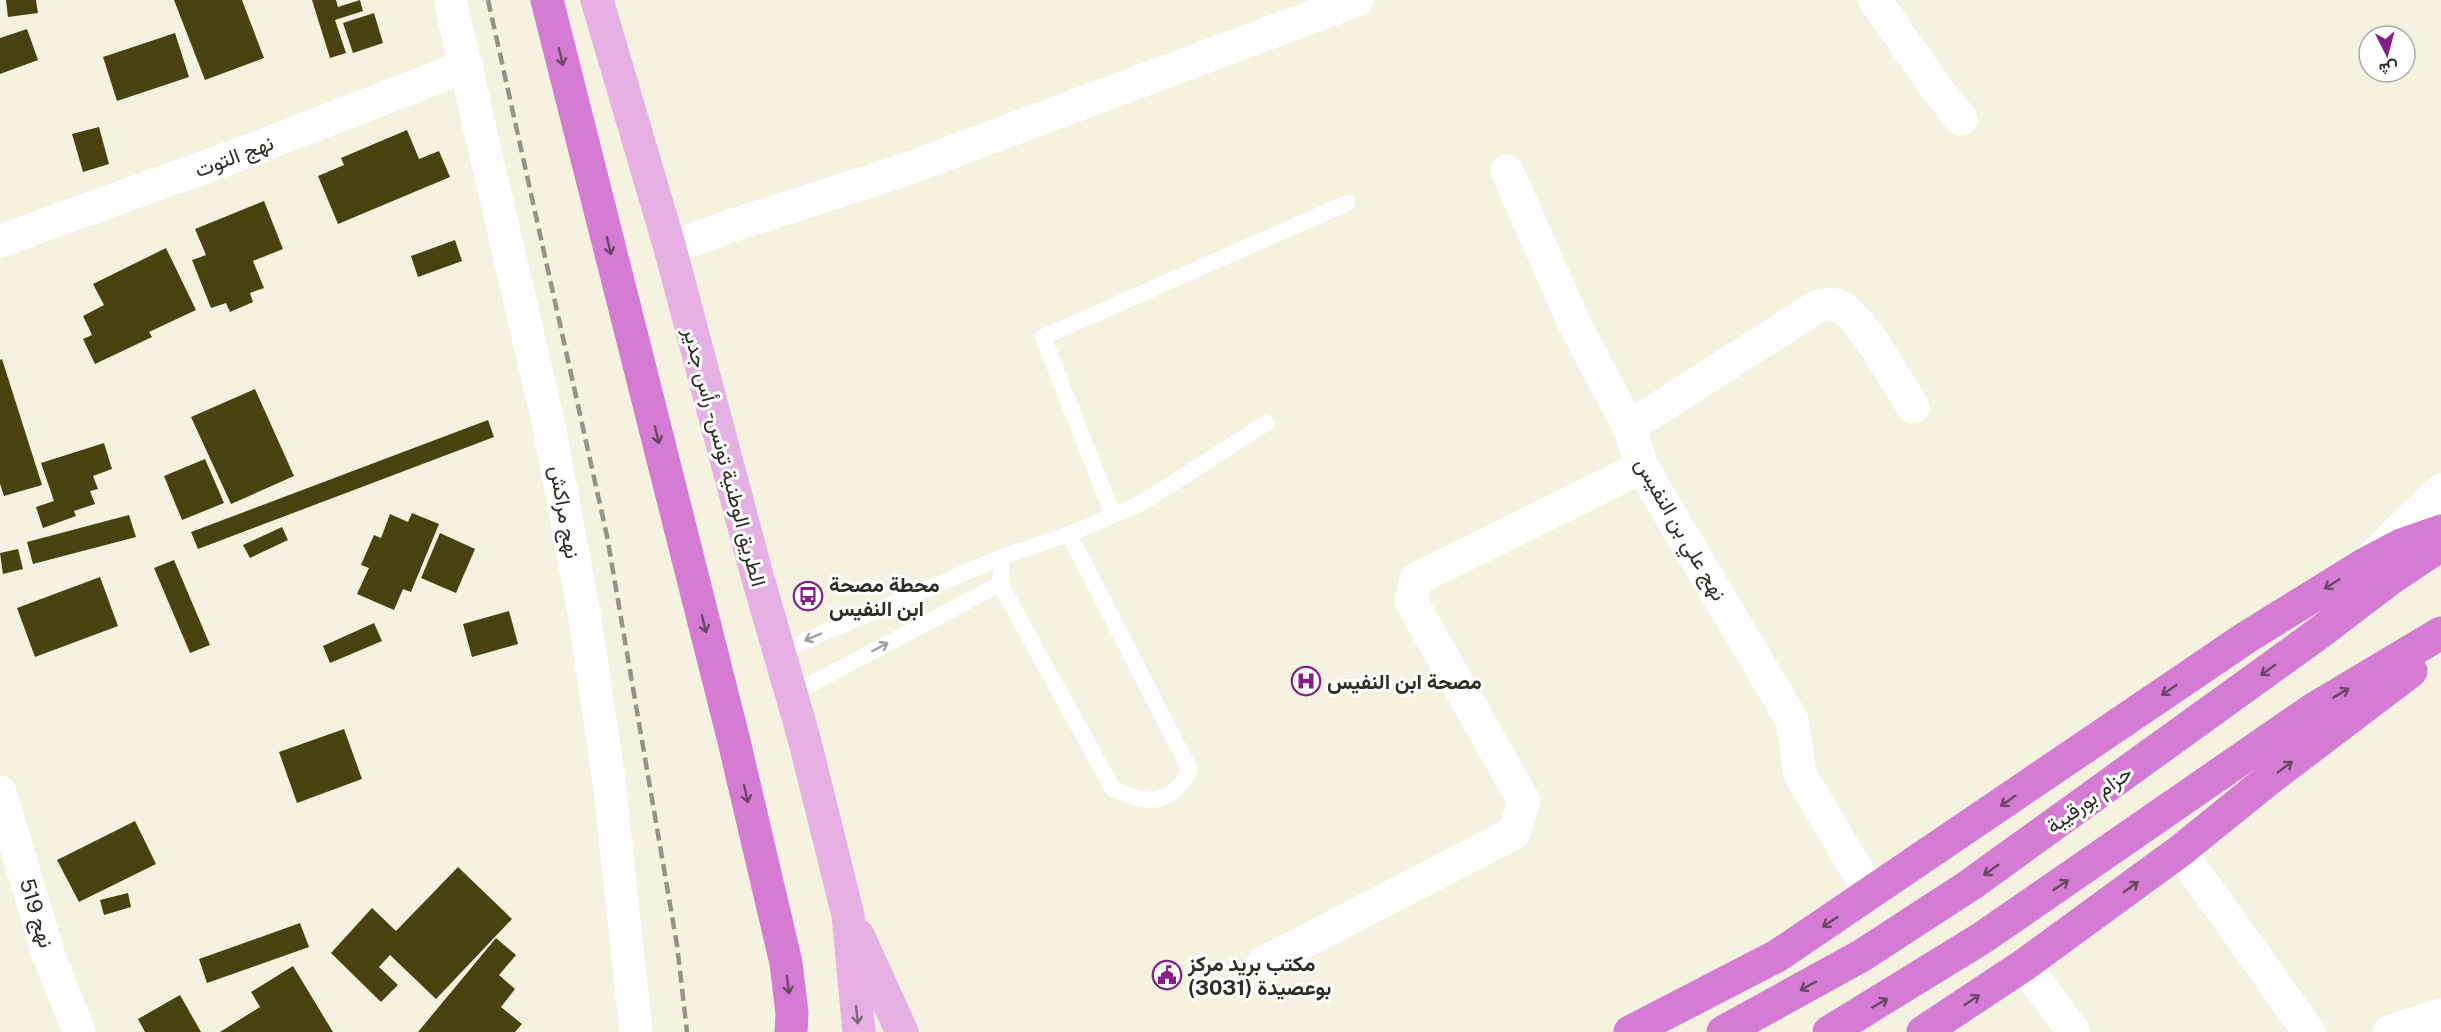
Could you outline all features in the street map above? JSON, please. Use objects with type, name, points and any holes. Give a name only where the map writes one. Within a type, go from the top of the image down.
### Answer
[{"type":"highway","points":[[547,0],[733,737],[786,963],[792,1013],[791,1032]]},
{"type":"highway","points":[[1630,1032],[1778,956],[2247,637],[2365,564],[2401,545],[2441,531]]},
{"type":"highway","name":"حزام بورقيبة","points":[[1723,1032],[1861,956],[1927,913],[2315,636],[2390,579],[2441,545]]},
{"type":"highway","points":[[1829,1032],[1973,944],[2312,710],[2441,633]]},
{"type":"highway","points":[[1923,1032],[2024,965],[2180,852],[2269,779],[2441,647]]},
{"type":"main road","name":"الطريق الوطنية تونس - رأس جدير","points":[[597,0],[670,248],[792,694],[848,915],[859,1032]]},
{"type":"main road","name":"الطريق الوطنية تونس - رأس جدير","points":[[848,915],[902,1032]]},
{"type":"street","name":"نهج مراكش","points":[[450,0],[549,426],[584,613],[609,780],[636,1032]]},
{"type":"street","points":[[670,248],[730,226],[896,173],[1357,0]]},
{"type":"street","points":[[1875,0],[1937,89],[1961,119]]},
{"type":"street","name":"نهج التوت","points":[[0,241],[235,156],[467,66]]},
{"type":"street","name":"نهج علي بن النفيس","points":[[1507,171],[1575,325],[1629,427],[1642,467],[1792,720],[1800,774],[1871,894]]},
{"type":"street","points":[[1629,427],[1653,413],[1684,389],[1818,306],[1829,304],[1839,306],[1853,319],[1913,407]]},
{"type":"street","points":[[1263,963],[1514,832],[1524,801],[1411,601],[1416,579],[1642,467]]},
{"type":"street","points":[[2365,564],[2441,490]]},
{"type":"street","name":"نهج 519","points":[[0,792],[50,956],[79,1032]]},
{"type":"street","points":[[2180,852],[2309,1032]]},
{"type":"street","points":[[2024,965],[2074,1032]]},
{"type":"street","points":[[2389,1032],[2441,1015]]},
{"type":"lane","points":[[1113,515],[1043,337],[1347,204]]},
{"type":"lane","points":[[779,652],[1002,557],[1069,534],[1142,502],[1266,423]]},
{"type":"lane","points":[[1002,557],[1000,584],[1113,789],[1139,801],[1162,799],[1180,787],[1190,770],[1069,534]]},
{"type":"lane","points":[[792,694],[1000,584]]},
{"type":"building","points":[[6,0],[36,0],[38,13],[8,17]]},
{"type":"building","points":[[174,0],[242,0],[264,58],[205,80]]},
{"type":"building","points":[[312,0],[336,0],[338,7],[360,0],[363,11],[335,20],[346,53],[330,58]]},
{"type":"building","points":[[374,13],[383,43],[353,53],[343,23]]},
{"type":"building","points":[[27,29],[38,60],[0,74],[0,38]]},
{"type":"building","points":[[175,33],[189,77],[117,101],[103,57]]},
{"type":"building","points":[[99,127],[109,164],[83,172],[72,134]]},
{"type":"building","points":[[407,130],[419,159],[439,151],[450,177],[338,224],[318,176],[344,165],[341,158]]},
{"type":"building","points":[[264,201],[283,249],[253,261],[264,288],[250,293],[253,302],[230,312],[226,303],[211,308],[192,260],[206,255],[195,229]]},
{"type":"building","points":[[455,240],[462,261],[418,277],[411,256]]},
{"type":"building","points":[[166,248],[196,310],[149,332],[152,337],[95,364],[83,339],[92,335],[83,316],[104,305],[93,284]]},
{"type":"building","points":[[2,359],[42,485],[4,496],[0,484],[0,360]]},
{"type":"building","points":[[255,389],[294,476],[231,504],[191,417]]},
{"type":"building","points":[[488,420],[494,437],[198,549],[191,532]]},
{"type":"building","points":[[104,443],[112,469],[93,476],[98,489],[90,491],[95,504],[74,511],[76,516],[43,528],[36,507],[54,501],[41,463]]},
{"type":"building","points":[[205,459],[224,503],[182,520],[164,476]]},
{"type":"building","points":[[412,513],[439,524],[411,592],[403,589],[394,610],[357,594],[369,568],[361,565],[374,535],[381,538],[390,514],[408,522]]},
{"type":"building","points":[[129,515],[136,537],[33,564],[27,542]]},
{"type":"building","points":[[282,527],[288,540],[250,558],[243,545]]},
{"type":"building","points":[[440,533],[475,549],[456,593],[421,578]]},
{"type":"building","points":[[18,549],[23,569],[3,574],[0,553]]},
{"type":"building","points":[[174,560],[210,645],[190,653],[154,568]]},
{"type":"building","points":[[100,577],[118,626],[35,657],[17,608]]},
{"type":"building","points":[[509,611],[518,644],[472,657],[463,624]]},
{"type":"building","points":[[374,623],[382,641],[330,663],[323,646]]},
{"type":"building","points":[[344,729],[362,779],[297,803],[279,752]]},
{"type":"building","points":[[135,821],[156,864],[79,902],[57,860]]},
{"type":"building","points":[[458,867],[512,919],[436,999],[390,955],[379,967],[398,985],[381,1002],[331,953],[372,908],[396,931]]},
{"type":"building","points":[[128,893],[131,907],[104,915],[100,900]]},
{"type":"building","points":[[300,923],[309,947],[207,983],[199,959]]},
{"type":"building","points":[[496,938],[516,955],[499,975],[515,989],[501,1007],[522,1024],[515,1032],[418,1032]]},
{"type":"building","points":[[293,966],[333,1032],[220,1032],[260,1007],[251,992]]},
{"type":"building","points":[[180,995],[201,1032],[145,1032],[138,1019]]},
{"type":"railway","points":[[488,0],[607,536],[677,945],[687,1032]]},
{"type":"place","name":"محطة مصحة ابن النفيس","points":[[808,596]]},
{"type":"place","name":"مصحة ابن النفيس","points":[[1306,681]]},
{"type":"place","name":"مكتب بريد مركز بوعصيدة (3031)","points":[[1167,975]]}]
